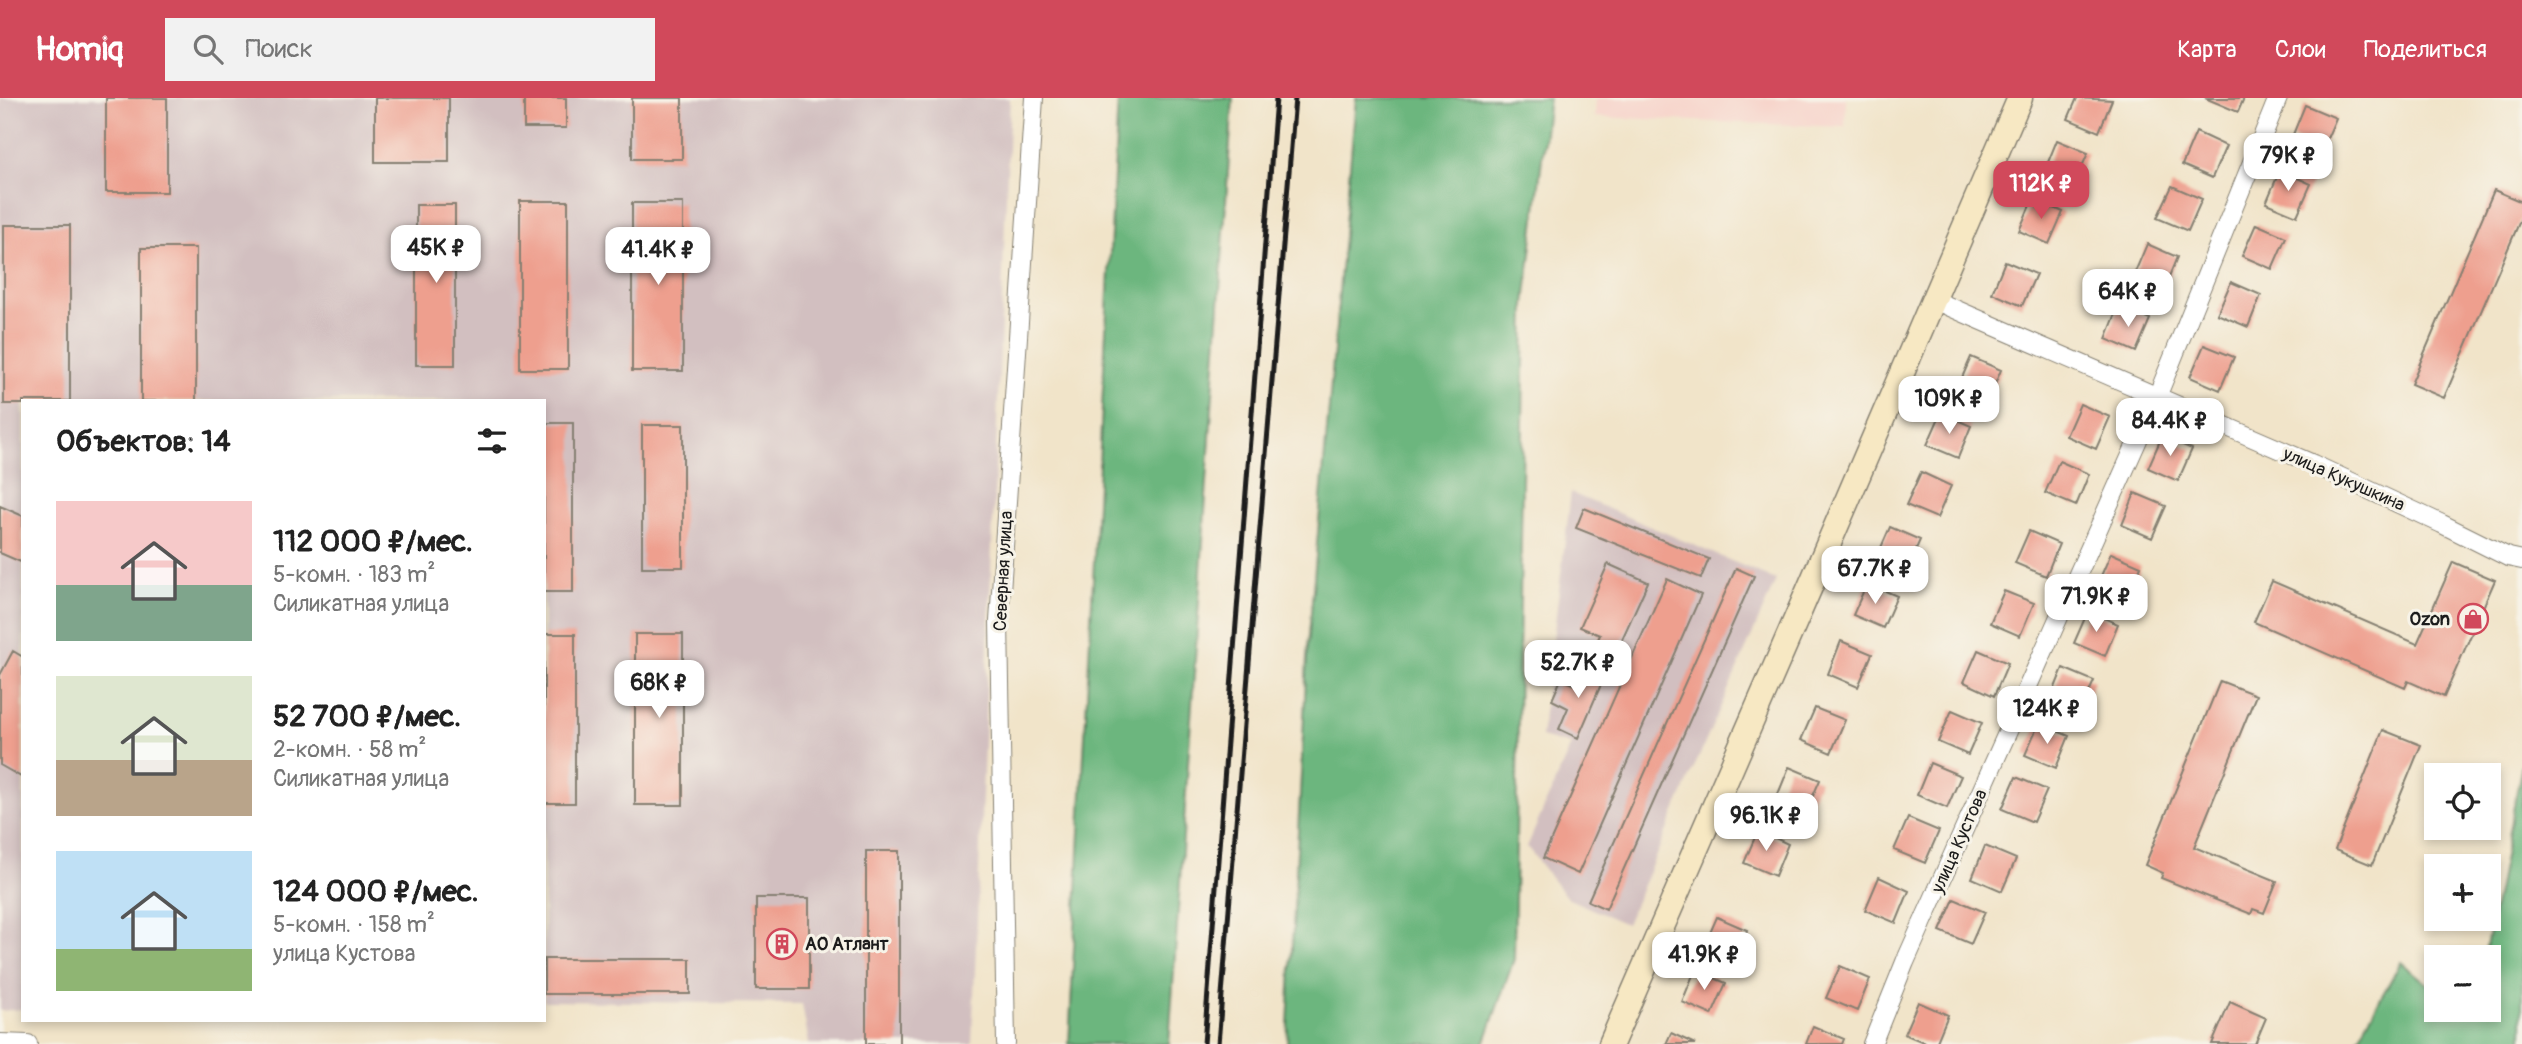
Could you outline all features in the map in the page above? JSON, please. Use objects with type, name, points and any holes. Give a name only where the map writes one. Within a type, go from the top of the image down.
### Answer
[{"type":"street","name":"Северная улица","points":[[1006,1044],[999,621],[1034,98]]},
{"type":"street","points":[[1611,1044],[2020,98]]},
{"type":"street","name":"улица Кустова","points":[[1872,1044],[1905,962],[2157,397],[2278,98]]},
{"type":"street","name":"улица Кукушкина","points":[[1934,300],[2313,464],[2508,557],[2522,560]]},
{"type":"street","points":[[0,1043],[28,1044]]},
{"type":"shaded area","points":[[0,98],[1010,98],[972,1044],[809,1044],[802,1004],[546,1001],[546,399],[21,399],[21,1009],[0,1011]]},
{"type":"shaded area","points":[[1596,98],[1846,98],[1845,127],[1595,117]]},
{"type":"shaded area","points":[[1571,493],[1776,580],[1626,924],[1567,898],[1527,847],[1571,745],[1541,737]]},
{"type":"green space","points":[[1118,98],[1233,98],[1169,1044],[1069,1044]]},
{"type":"green space","points":[[1356,98],[1549,98],[1525,304],[1514,959],[1484,1044],[1287,1044],[1307,658]]},
{"type":"green space","points":[[2522,765],[2522,1044],[2355,1044],[2401,962],[2424,981],[2424,1022],[2501,1022],[2501,945],[2486,945],[2489,931],[2501,931],[2501,871]]},
{"type":"building","points":[[106,98],[167,98],[167,192],[106,192]]},
{"type":"building","points":[[375,98],[449,98],[449,162],[375,162]]},
{"type":"building","points":[[524,98],[566,98],[566,128],[524,128]]},
{"type":"building","points":[[632,98],[682,98],[682,159],[632,159]]},
{"type":"building","points":[[2077,98],[2112,100],[2099,132],[2068,119]]},
{"type":"building","points":[[2205,98],[2244,98],[2238,112]]},
{"type":"building","points":[[2305,105],[2336,118],[2322,150],[2292,137]]},
{"type":"building","points":[[2196,132],[2226,146],[2212,178],[2182,165]]},
{"type":"building","points":[[2057,140],[2088,153],[2074,185],[2044,172]]},
{"type":"building","points":[[2280,170],[2311,184],[2297,216],[2266,203]]},
{"type":"building","points":[[2172,186],[2202,199],[2188,231],[2157,218]]},
{"type":"building","points":[[2494,190],[2522,202],[2522,216],[2444,398],[2411,384]]},
{"type":"building","points":[[2033,198],[2063,212],[2049,244],[2019,231]]},
{"type":"building","points":[[520,201],[568,201],[568,369],[520,369]]},
{"type":"building","points":[[632,203],[683,203],[683,371],[632,371]]},
{"type":"building","points":[[416,205],[455,205],[455,365],[416,365]]},
{"type":"building","points":[[2256,224],[2286,237],[2272,269],[2242,256]]},
{"type":"building","points":[[4,225],[70,225],[70,399],[21,399],[21,404],[4,404]]},
{"type":"building","points":[[2147,244],[2177,257],[2164,289],[2133,277]]},
{"type":"building","points":[[141,248],[196,248],[196,399],[141,399]]},
{"type":"building","points":[[2005,261],[2036,274],[2022,306],[1992,293]]},
{"type":"building","points":[[2231,282],[2261,295],[2248,327],[2217,314]]},
{"type":"building","points":[[2119,306],[2150,319],[2136,352],[2106,339]]},
{"type":"building","points":[[2204,345],[2234,357],[2220,390],[2190,377]]},
{"type":"building","points":[[1971,357],[2001,370],[1987,403],[1957,389]]},
{"type":"building","points":[[2080,404],[2110,417],[2096,449],[2066,436]]},
{"type":"building","points":[[1941,413],[1971,426],[1958,458],[1927,445]]},
{"type":"building","points":[[546,423],[573,423],[573,592],[546,592]]},
{"type":"building","points":[[642,425],[683,425],[683,567],[642,567]]},
{"type":"building","points":[[2162,436],[2192,449],[2178,481],[2148,468]]},
{"type":"building","points":[[2059,461],[2089,474],[2076,506],[2045,493]]},
{"type":"building","points":[[1921,472],[1951,486],[1937,518],[1906,505]]},
{"type":"building","points":[[2135,493],[2166,506],[2152,538],[2122,525]]},
{"type":"building","points":[[0,506],[21,515],[21,562],[0,553]]},
{"type":"building","points":[[1584,508],[1709,559],[1701,578],[1576,528]]},
{"type":"building","points":[[1890,527],[1920,540],[1906,572],[1876,559]]},
{"type":"building","points":[[2029,531],[2059,544],[2046,576],[2015,563]]},
{"type":"building","points":[[2111,553],[2141,566],[2128,598],[2097,585]]},
{"type":"building","points":[[2453,562],[2495,580],[2444,697],[2408,681],[2405,688],[2254,622],[2272,581],[2417,644]]},
{"type":"building","points":[[1608,564],[1648,582],[1614,657],[1594,648],[1600,635],[1580,627]]},
{"type":"building","points":[[1736,568],[1754,576],[1606,909],[1588,901]]},
{"type":"building","points":[[1667,579],[1701,595],[1578,874],[1543,858]]},
{"type":"building","points":[[1867,583],[1897,596],[1883,628],[1853,615]]},
{"type":"building","points":[[2004,591],[2034,603],[2020,636],[1990,623]]},
{"type":"building","points":[[2088,611],[2118,624],[2105,656],[2074,643]]},
{"type":"building","points":[[546,634],[575,634],[575,803],[546,803]]},
{"type":"building","points":[[635,634],[683,634],[683,805],[635,805]]},
{"type":"building","points":[[1841,641],[1872,654],[1858,687],[1828,674]]},
{"type":"building","points":[[1978,650],[2008,663],[1994,696],[1964,682]]},
{"type":"building","points":[[13,651],[21,656],[21,777],[0,765],[0,675]]},
{"type":"building","points":[[1587,665],[1606,673],[1578,738],[1559,729],[1568,708],[1552,700],[1561,679],[1578,686]]},
{"type":"building","points":[[2063,668],[2094,681],[2080,713],[2050,700]]},
{"type":"building","points":[[2220,681],[2256,695],[2194,847],[2277,881],[2264,913],[2253,909],[2251,914],[2161,878],[2163,873],[2145,865]]},
{"type":"building","points":[[1815,708],[1845,720],[1831,753],[1801,740]]},
{"type":"building","points":[[1952,710],[1982,723],[1968,755],[1938,742]]},
{"type":"building","points":[[2039,723],[2069,736],[2056,768],[2025,755]]},
{"type":"building","points":[[2383,730],[2421,745],[2372,865],[2335,850]]},
{"type":"building","points":[[1930,763],[1961,776],[1947,808],[1917,795]]},
{"type":"building","points":[[1789,767],[1820,780],[1806,812],[1776,799]]},
{"type":"building","points":[[2016,777],[2047,790],[2033,822],[2002,809]]},
{"type":"building","points":[[1908,818],[1939,831],[1925,863],[1894,850]]},
{"type":"building","points":[[1758,830],[1788,844],[1775,876],[1744,863]]},
{"type":"building","points":[[1985,846],[2016,859],[2002,891],[1972,878]]},
{"type":"building","points":[[866,851],[899,851],[899,1044],[866,1044]]},
{"type":"building","points":[[1879,877],[1909,891],[1896,923],[1865,910]]},
{"type":"building","name":"АО Атлант","points":[[756,898],[809,898],[809,989],[756,989]]},
{"type":"building","points":[[1954,899],[1985,912],[1971,944],[1940,931]]},
{"type":"building","points":[[1717,917],[1747,930],[1733,962],[1703,949]]},
{"type":"building","points":[[546,959],[690,959],[690,994],[546,994]]},
{"type":"building","points":[[1840,966],[1870,979],[1857,1011],[1826,998]]},
{"type":"building","points":[[1695,970],[1726,983],[1712,1015],[1682,1002]]},
{"type":"building","points":[[1918,1002],[1948,1015],[1936,1044],[1928,1044],[1904,1034]]},
{"type":"building","points":[[2230,1002],[2266,1018],[2255,1044],[2212,1044]]},
{"type":"building","points":[[1813,1026],[1844,1039],[1842,1044],[1806,1044]]},
{"type":"building","points":[[1671,1033],[1695,1044],[1666,1044]]},
{"type":"railway","points":[[1204,1044],[1276,98]]},
{"type":"railway","points":[[1218,1044],[1295,98]]},
{"type":"place","name":"Ozon","points":[[2473,619]]},
{"type":"place","name":"АО Атлант","points":[[782,944]]}]
